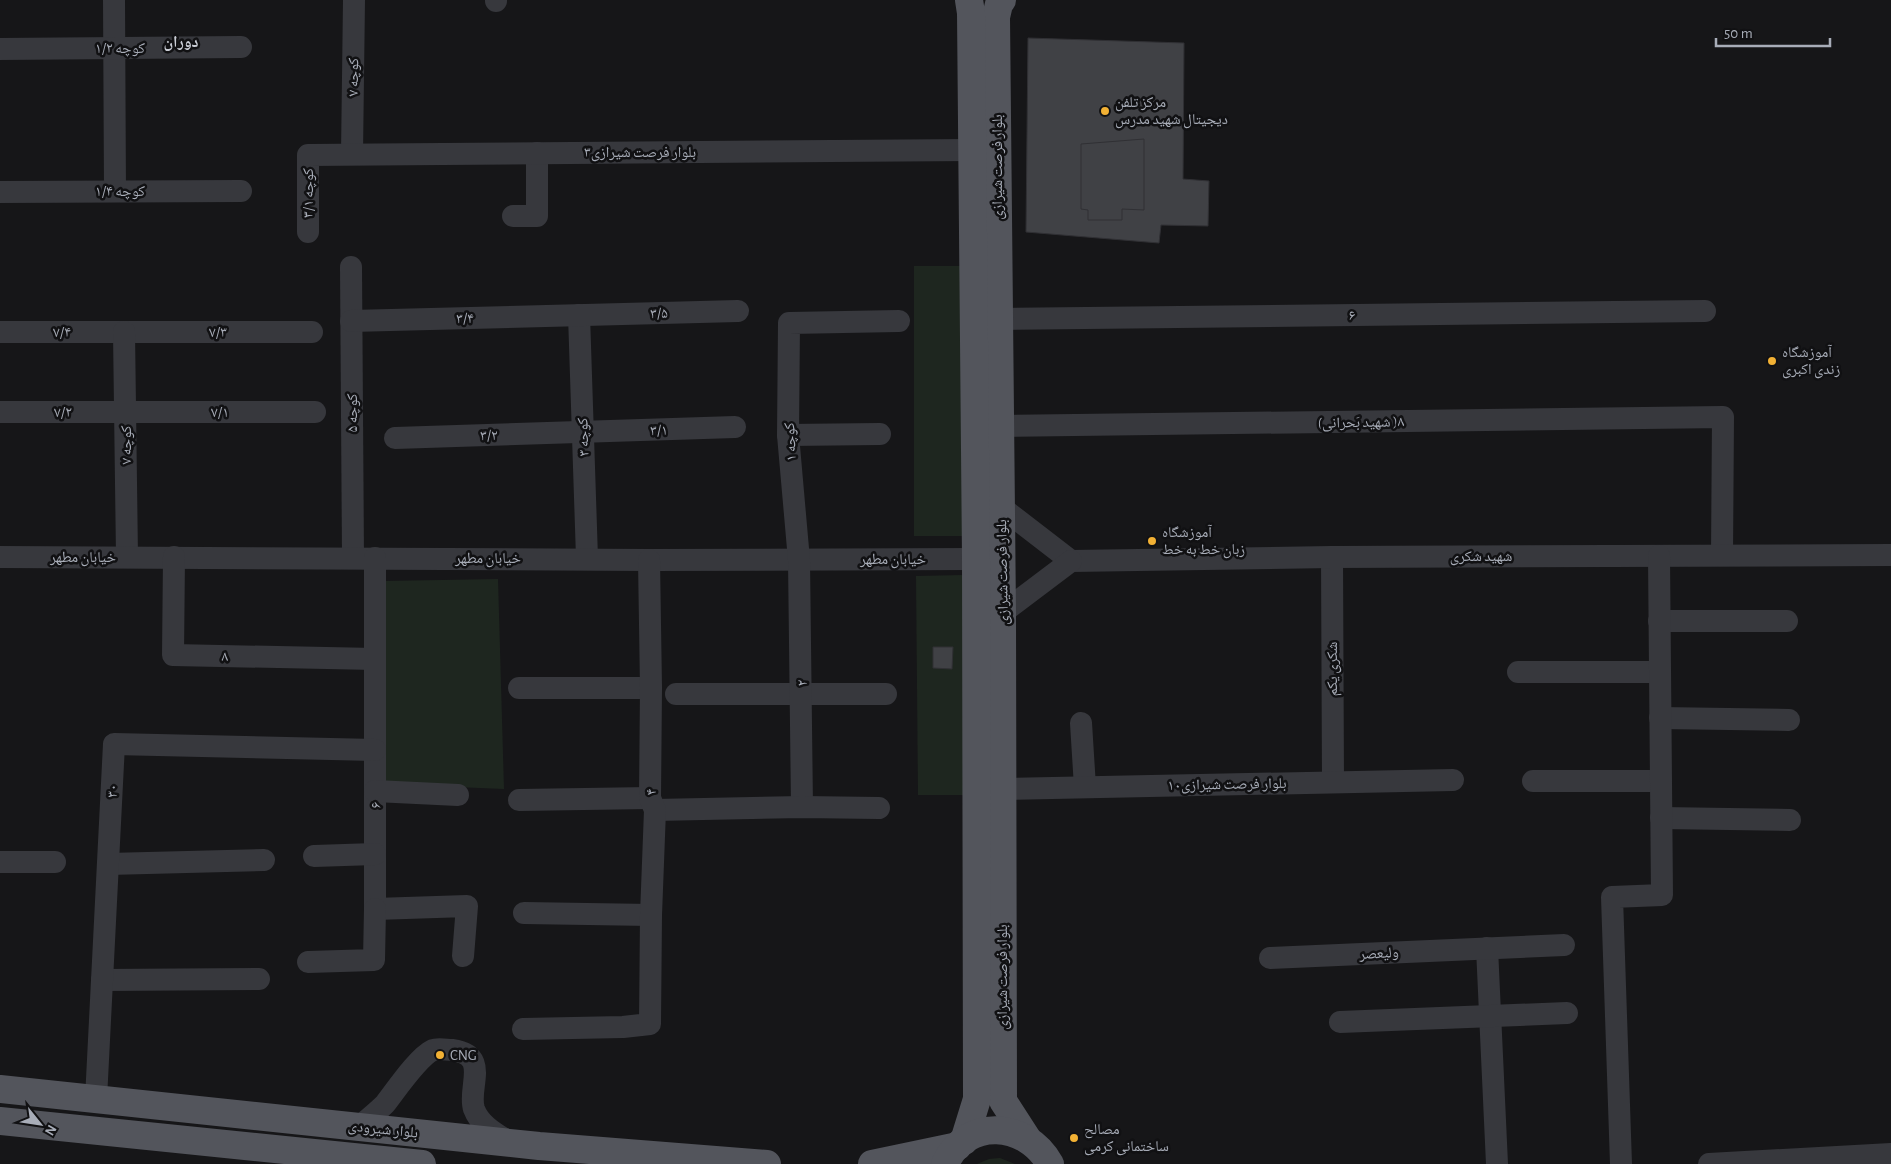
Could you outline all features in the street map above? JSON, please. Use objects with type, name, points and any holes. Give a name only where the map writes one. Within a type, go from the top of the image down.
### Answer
[{"type":"main road","name":"بلوار فرصت شیرازی","points":[[955,1150],[977,1099],[976,559],[973,150],[971,13],[969,0]]},
{"type":"main road","name":"بلوار فرصت شیرازی","points":[[1002,0],[996,17],[1002,613],[1003,1101],[1039,1150]]},
{"type":"main road","name":"بلوار شیرودی","points":[[0,1089],[509,1142],[767,1164]]},
{"type":"main road","name":"بلوار شیرودی","points":[[0,1121],[259,1155],[422,1164]]},
{"type":"main road","points":[[872,1164],[955,1150],[984,1132],[998,1130],[1013,1132],[1039,1150]]},
{"type":"street","points":[[114,0],[115,191]]},
{"type":"street","name":"کوچه ۷","points":[[352,154],[354,0]]},
{"type":"street","name":"کوچه ۱/۲","points":[[0,50],[241,47]]},
{"type":"street","name":"۳بلوار فرصت شیرازی","points":[[308,155],[973,150]]},
{"type":"street","points":[[513,216],[537,216],[536,153]]},
{"type":"street","name":"کوچه ۳/۱","points":[[308,155],[308,232]]},
{"type":"street","name":"کوچه ۱/۴","points":[[0,192],[241,191]]},
{"type":"street","name":"کوچه ۵","points":[[351,267],[352,558]]},
{"type":"street","name":"۳/۵","points":[[579,315],[738,311]]},
{"type":"street","name":"۶","points":[[998,319],[1705,311]]},
{"type":"street","name":"۳/۴","points":[[351,321],[579,315]]},
{"type":"street","name":"کوچه ۳","points":[[579,315],[588,558]]},
{"type":"street","name":"کوچه ۱","points":[[799,560],[788,435],[789,323],[899,321]]},
{"type":"street","name":"۷/۴","points":[[0,332],[124,332]]},
{"type":"street","name":"کوچه ۷","points":[[124,332],[127,557]]},
{"type":"street","name":"۷/۳","points":[[124,332],[312,332]]},
{"type":"street","name":"۷/۲","points":[[0,412],[125,412]]},
{"type":"street","name":"۷/۱","points":[[125,412],[315,412]]},
{"type":"street","name":"(شهید بَحرانی )۸","points":[[999,426],[1723,417],[1722,556]]},
{"type":"street","name":"۳/۱","points":[[583,432],[735,427]]},
{"type":"street","name":"۳/۲","points":[[395,438],[583,432]]},
{"type":"street","points":[[788,435],[880,434]]},
{"type":"street","points":[[1001,507],[1071,561],[1002,613]]},
{"type":"street","name":"شهید شکری","points":[[1071,561],[1332,557],[1891,555]]},
{"type":"street","points":[[1621,1164],[1612,897],[1662,895],[1659,556]]},
{"type":"street","name":"خیابان مطهر","points":[[0,557],[588,558],[649,560],[976,559]]},
{"type":"street","name":"۸","points":[[174,557],[173,655],[375,660]]},
{"type":"street","name":"شکری یکم","points":[[1332,557],[1333,782]]},
{"type":"street","name":"۶","points":[[308,962],[374,960],[375,558]]},
{"type":"street","name":"۴","points":[[522,1029],[623,1027],[650,1024],[653,804],[649,560]]},
{"type":"street","name":"۲","points":[[799,560],[802,807]]},
{"type":"street","points":[[1660,621],[1787,621]]},
{"type":"street","points":[[1518,672],[1660,672]]},
{"type":"street","points":[[519,688],[651,688]]},
{"type":"street","points":[[676,694],[886,694]]},
{"type":"street","points":[[1660,718],[1789,720]]},
{"type":"street","points":[[1082,723],[1085,787]]},
{"type":"street","name":"۳۰","points":[[96,1099],[114,744],[375,750]]},
{"type":"street","name":"بلوار فرصت شیرازی۱۰","points":[[1002,789],[1453,780]]},
{"type":"street","points":[[1533,781],[1661,781]]},
{"type":"street","points":[[375,792],[458,795]]},
{"type":"street","points":[[519,800],[879,808]]},
{"type":"street","points":[[1661,818],[1790,820]]},
{"type":"street","points":[[314,856],[375,854]]},
{"type":"street","points":[[108,864],[264,860]]},
{"type":"street","points":[[0,862],[56,862]]},
{"type":"street","points":[[375,909],[467,906],[463,956]]},
{"type":"street","points":[[524,913],[651,915]]},
{"type":"street","name":"ولیعصر","points":[[1270,958],[1564,945]]},
{"type":"street","points":[[1487,948],[1497,1164]]},
{"type":"street","points":[[102,980],[259,979]]},
{"type":"street","points":[[1340,1022],[1567,1013]]},
{"type":"street","points":[[359,1127],[385,1104],[413,1067],[433,1050],[446,1050],[466,1054],[474,1062],[474,1107],[482,1123],[509,1142]]},
{"type":"street","points":[[1039,1150],[1062,1164]]},
{"type":"street","points":[[1709,1164],[1891,1154]]},
{"type":"shaded area","points":[[914,266],[968,266],[968,536],[914,536]]},
{"type":"shaded area","points":[[963,575],[966,795],[918,795],[916,576]]},
{"type":"shaded area","points":[[498,579],[504,789],[383,784],[384,581]]},
{"type":"shaded area","points":[[1000,1158],[1015,1164],[977,1164],[989,1159]]},
{"type":"building","name":"مرکز تلفن دیجیتال شهید مدرس","points":[[1028,38],[1184,43],[1183,179],[1209,181],[1208,226],[1161,225],[1159,243],[1026,232]]},
{"type":"building","points":[[1144,139],[1144,210],[1122,209],[1122,220],[1088,220],[1088,210],[1081,209],[1081,144]]},
{"type":"building","points":[[933,647],[953,647],[952,669],[933,668]]},
{"type":"place","name":"مرکز تلفن دیجیتال شهید مدرس","points":[[1105,111]]},
{"type":"place","name":"آموزشگاه زندی اکبری","points":[[1772,361]]},
{"type":"place","name":"آموزشگاه زبان خط به خط","points":[[1152,541]]},
{"type":"place","name":"CNG","points":[[440,1055]]},
{"type":"place","name":"مصالح ساختمانی کرمی","points":[[1074,1138]]},
{"type":"district","name":"دوران","points":[[181,41]]}]
